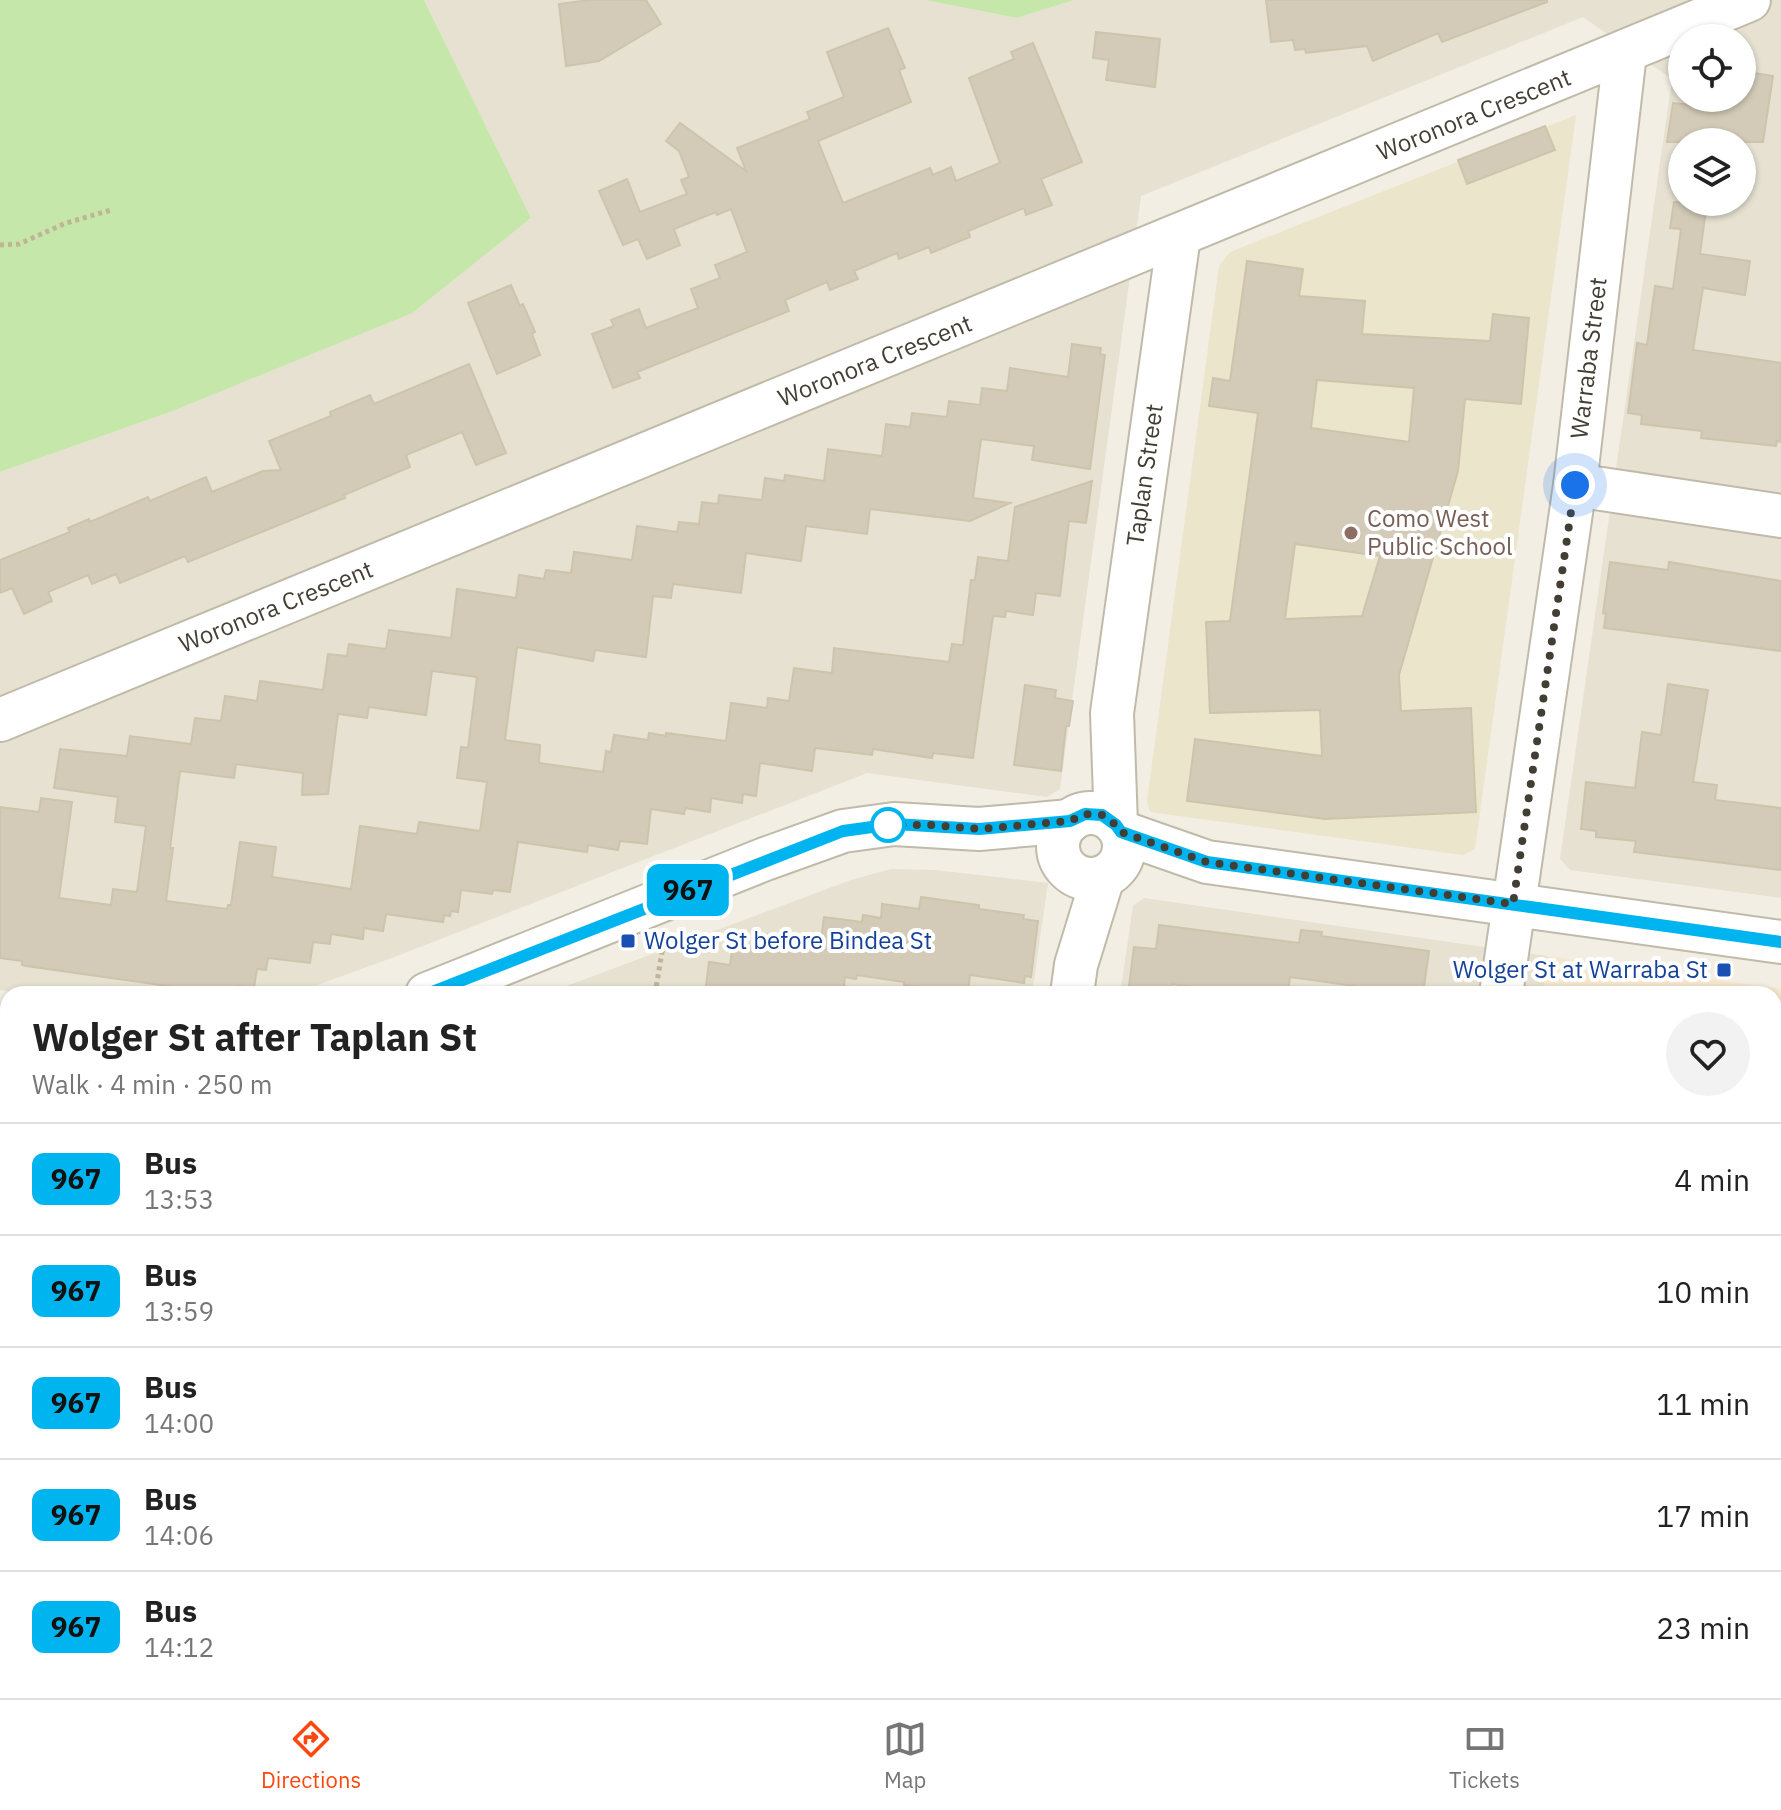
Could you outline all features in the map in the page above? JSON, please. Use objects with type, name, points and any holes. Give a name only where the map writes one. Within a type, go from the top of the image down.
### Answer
[{"type":"street","name":"Woronora Crescent","points":[[0,720],[1749,0]]},
{"type":"street","name":"Warraba Street","points":[[1502,986],[1575,485],[1625,53]]},
{"type":"street","name":"Taplan Street","points":[[1074,980],[1179,236]]},
{"type":"street","points":[[1575,485],[1781,516]]},
{"type":"street","points":[[447,986],[843,831],[894,824],[979,829],[1781,942]]},
{"type":"path","points":[[0,245],[19,244],[66,223],[111,210]]},
{"type":"path","points":[[656,986],[664,940]]},
{"type":"shaded area","points":[[424,0],[925,0],[1017,18],[1074,0],[1781,0],[1781,898],[1570,870],[1560,859],[1668,107],[1668,112],[1756,112],[1756,24],[1668,24],[1668,76],[1583,17],[1141,196],[1060,789],[1047,797],[867,773],[315,986],[0,986],[0,472],[170,412],[531,219]]},
{"type":"shaded area","name":"Como West Public School","points":[[1576,115],[1475,849],[1463,855],[1150,812],[1147,801],[1219,266],[1230,252]]},
{"type":"shaded area","points":[[891,869],[935,870],[1048,883],[1033,986],[566,986],[851,880]]},
{"type":"shaded area","points":[[1144,898],[1547,956],[1544,986],[1121,986],[1133,906]]},
{"type":"shaded area","points":[[1547,956],[1760,986],[1544,986]]},
{"type":"green space","points":[[0,0],[424,0],[531,218],[412,313],[170,412],[0,472]]},
{"type":"green space","points":[[925,0],[1074,0],[1017,18]]},
{"type":"building","points":[[590,0],[646,0],[661,24],[599,61],[566,66],[559,4]]},
{"type":"building","points":[[1266,0],[1547,2],[1442,42],[1438,33],[1373,61],[1367,46],[1306,53],[1305,49],[1295,50],[1293,40],[1271,42]]},
{"type":"building","points":[[888,28],[905,68],[899,70],[911,102],[818,141],[843,203],[930,168],[933,175],[951,167],[956,181],[1000,163],[969,78],[1014,59],[1011,52],[1033,43],[1082,162],[1041,179],[1052,205],[1026,215],[1024,208],[968,231],[970,237],[931,253],[929,247],[899,259],[897,253],[854,271],[858,279],[830,290],[827,282],[785,300],[789,311],[637,372],[640,378],[613,388],[592,334],[614,326],[611,320],[639,309],[646,328],[698,308],[691,289],[720,278],[715,265],[747,252],[731,209],[674,229],[680,245],[647,259],[638,239],[623,245],[599,191],[627,179],[640,212],[687,194],[681,180],[689,177],[679,151],[666,141],[680,123],[746,171],[737,148],[810,119],[807,112],[844,97],[827,52]]},
{"type":"building","points":[[1096,32],[1160,39],[1155,87],[1106,80],[1109,60],[1093,58]]},
{"type":"building","points":[[1756,73],[1773,76],[1763,142],[1756,142],[1756,128],[1669,128],[1672,112],[1756,112]]},
{"type":"building","points":[[1545,126],[1555,150],[1467,184],[1458,160]]},
{"type":"building","points":[[1672,216],[1705,216],[1700,254],[1750,261],[1745,295],[1703,288],[1693,350],[1781,363],[1781,442],[1777,441],[1776,446],[1701,438],[1702,431],[1641,424],[1642,415],[1628,413],[1637,343],[1647,345],[1655,286],[1673,289],[1681,229],[1670,228]]},
{"type":"building","points":[[1247,261],[1303,269],[1299,296],[1365,301],[1362,334],[1490,341],[1493,314],[1529,318],[1521,404],[1465,399],[1458,471],[1399,675],[1401,711],[1471,708],[1476,812],[1325,819],[1187,801],[1195,739],[1322,756],[1320,710],[1210,713],[1206,622],[1230,621],[1258,413],[1209,406],[1213,378],[1230,381]],"holes":[[[1317,380],[1414,388],[1409,442],[1311,428]],[[1295,544],[1380,556],[1362,616],[1285,619]]]},
{"type":"building","points":[[511,285],[535,332],[532,334],[540,355],[497,374],[468,303]]},
{"type":"building","points":[[1072,344],[1101,348],[1100,354],[1105,355],[1090,469],[1032,460],[1034,446],[981,439],[973,498],[1010,503],[970,521],[870,509],[867,534],[806,526],[801,561],[746,553],[741,593],[673,584],[671,598],[653,596],[646,657],[595,650],[593,661],[517,647],[505,740],[540,745],[539,763],[603,772],[606,751],[611,752],[614,735],[648,740],[649,733],[666,736],[666,733],[726,741],[731,703],[767,708],[768,698],[789,701],[794,668],[832,673],[834,648],[949,662],[952,644],[963,645],[971,580],[975,580],[978,557],[1008,561],[1015,507],[1092,481],[1086,523],[1069,521],[1060,596],[1036,593],[1033,615],[1006,611],[1005,617],[993,616],[973,758],[933,753],[932,758],[873,749],[872,755],[815,748],[812,771],[760,763],[756,796],[743,794],[742,803],[711,798],[710,812],[685,808],[684,814],[651,809],[647,844],[620,841],[618,850],[588,845],[587,852],[518,842],[510,892],[493,890],[492,894],[461,890],[458,912],[451,911],[450,916],[444,915],[443,922],[386,914],[383,931],[364,928],[363,939],[331,934],[330,944],[313,942],[310,963],[268,958],[266,970],[257,969],[254,986],[168,986],[26,966],[22,965],[22,961],[0,958],[0,807],[39,812],[41,798],[72,802],[59,898],[111,905],[113,889],[137,892],[146,826],[115,822],[118,797],[54,788],[60,749],[127,756],[130,736],[191,744],[195,718],[221,721],[225,696],[257,701],[260,681],[323,690],[328,654],[347,656],[349,644],[386,649],[389,630],[451,638],[457,589],[516,598],[519,575],[544,579],[546,570],[571,573],[574,552],[632,560],[637,526],[677,532],[679,522],[699,524],[702,502],[718,504],[719,495],[762,500],[765,478],[784,481],[785,475],[824,481],[828,449],[882,456],[886,424],[910,427],[912,413],[947,417],[949,401],[980,405],[982,388],[1007,391],[1010,368],[1068,377]],"holes":[[[432,671],[477,677],[468,748],[461,747],[457,778],[487,782],[480,831],[419,822],[417,834],[360,826],[351,889],[272,877],[276,847],[240,842],[231,905],[227,909],[166,901],[180,771],[234,778],[236,764],[303,773],[302,795],[328,794],[338,714],[367,718],[369,707],[426,715]]]},
{"type":"building","points":[[469,364],[506,453],[476,465],[462,432],[406,455],[410,467],[344,495],[345,498],[188,562],[185,556],[120,583],[116,574],[92,584],[88,575],[48,592],[52,601],[24,614],[12,588],[0,593],[0,560],[70,532],[68,528],[89,519],[90,522],[148,497],[150,501],[206,477],[212,492],[263,471],[281,470],[269,441],[331,416],[330,412],[370,395],[374,404]]},
{"type":"building","points":[[1610,562],[1668,570],[1669,562],[1781,581],[1781,651],[1604,628]]},
{"type":"building","points":[[1668,684],[1708,690],[1693,782],[1717,785],[1715,800],[1781,808],[1781,870],[1634,852],[1636,841],[1596,837],[1596,831],[1581,829],[1586,782],[1635,788],[1642,732],[1661,735]]},
{"type":"building","points":[[1025,685],[1056,690],[1055,698],[1073,701],[1069,726],[1066,726],[1061,771],[1014,765]]},
{"type":"building","points":[[921,897],[979,905],[979,909],[1024,915],[1023,919],[1038,921],[1031,977],[1025,976],[1024,983],[970,975],[969,986],[912,986],[857,975],[856,979],[845,977],[844,986],[706,986],[709,962],[730,965],[733,945],[762,949],[764,934],[821,941],[824,917],[862,922],[863,915],[881,918],[882,904],[919,909]]},
{"type":"building","points":[[1159,925],[1299,943],[1301,930],[1322,932],[1321,936],[1429,951],[1424,986],[1355,986],[1290,977],[1289,986],[1129,986],[1134,947],[1156,949]]},
{"type":"bus line","name":"967","points":[[447,986],[843,831],[894,824],[979,829],[1070,821],[1077,816],[1094,813],[1110,819],[1121,832],[1207,862],[1781,942]]},
{"type":"place","name":"Como West Public School","points":[[1351,533]]},
{"type":"place","name":"Wolger St before Bindea St","points":[[628,941]]},
{"type":"place","name":"Wolger St at Warraba St","points":[[1724,970]]},
{"type":"route","points":[[888,825],[979,829],[1070,821],[1077,816],[1094,813],[1110,819],[1121,832],[1207,862],[1513,904],[1575,485]]}]
